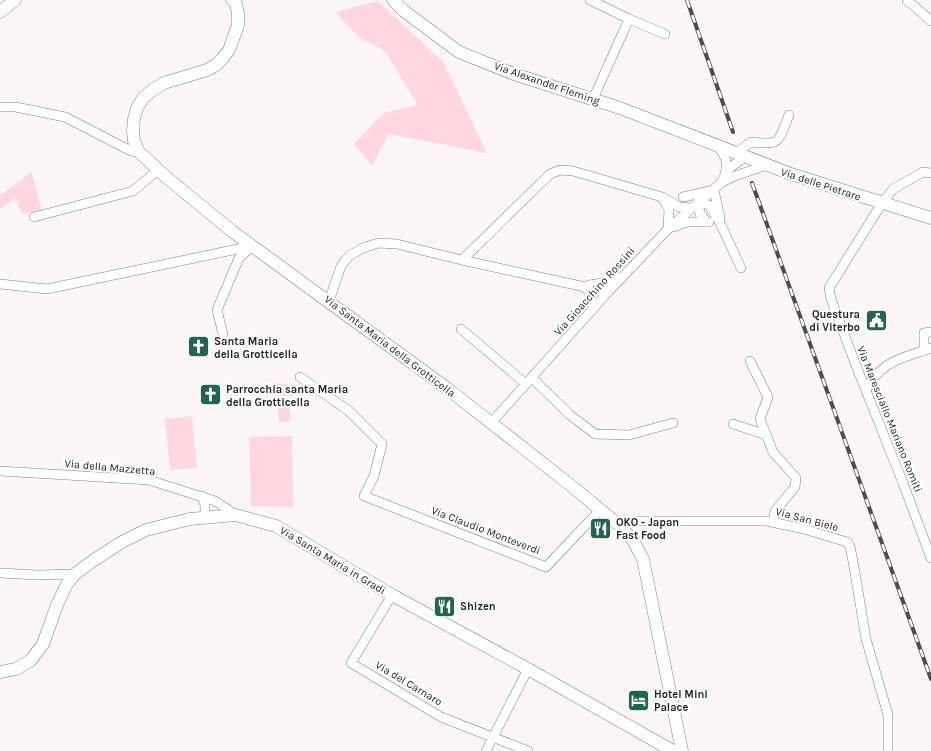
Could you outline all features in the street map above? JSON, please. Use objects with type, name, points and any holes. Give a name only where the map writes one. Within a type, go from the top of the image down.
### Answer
[{"type":"main road","points":[[0,12],[15,0]]},
{"type":"main road","name":"Via Santa Maria della Grotticella","points":[[232,0],[236,4],[238,25],[223,58],[216,65],[207,70],[164,83],[154,89],[140,103],[134,119],[133,130],[134,141],[139,152],[158,170],[233,232],[448,389],[620,526],[633,540],[643,559],[682,751]]},
{"type":"main road","name":"Via Alexander Fleming","points":[[393,0],[404,11],[458,52],[514,74],[593,99],[715,144]]},
{"type":"main road","name":"Via delle Pietrare","points":[[715,144],[767,165],[931,218]]},
{"type":"main road","name":"Via Santa Maria in Gradi","points":[[0,672],[16,669],[31,660],[43,644],[57,605],[67,584],[75,574],[94,560],[122,542],[146,530],[190,519],[236,515],[276,526],[392,595],[528,669],[673,751]]},
{"type":"street","points":[[590,0],[629,19],[665,34]]},
{"type":"street","points":[[907,0],[931,21]]},
{"type":"street","points":[[593,99],[629,19]]},
{"type":"street","points":[[0,107],[16,107],[65,117],[131,151],[139,152]]},
{"type":"street","points":[[731,173],[741,155],[751,142],[766,144],[775,143],[779,140],[789,115]]},
{"type":"street","points":[[715,144],[724,154],[731,173]]},
{"type":"street","points":[[731,173],[767,165]]},
{"type":"street","points":[[34,217],[133,191],[158,170]]},
{"type":"street","points":[[462,260],[550,174],[560,170],[573,171],[662,198],[679,207],[709,205],[721,225],[742,268]]},
{"type":"street","points":[[882,203],[893,189],[923,172],[931,173]]},
{"type":"street","name":"Via Gioacchino Rossini","points":[[490,423],[622,276],[668,229],[714,190],[731,173]]},
{"type":"street","points":[[662,198],[682,197],[714,190],[721,225]]},
{"type":"street","points":[[682,197],[695,205],[707,222]]},
{"type":"street","points":[[662,198],[669,210],[668,229],[688,222],[707,222],[721,225]]},
{"type":"street","name":"Via Maresciallo Mariano Romiti","points":[[882,203],[830,288],[831,299],[931,558]]},
{"type":"street","points":[[329,301],[341,266],[349,256],[363,248],[378,243],[397,244],[608,292]]},
{"type":"street","points":[[0,284],[47,289],[252,246]]},
{"type":"street","points":[[223,334],[217,310],[240,258],[252,246]]},
{"type":"street","points":[[584,286],[603,283],[622,276]]},
{"type":"street","points":[[603,283],[608,292]]},
{"type":"street","points":[[584,286],[589,290],[593,308]]},
{"type":"street","points":[[461,329],[595,434],[629,435],[673,423]]},
{"type":"street","points":[[866,390],[875,374],[882,367],[927,350],[924,332],[931,332]]},
{"type":"street","points":[[750,361],[768,397],[760,419],[766,435],[773,452],[796,478],[795,487],[774,511],[773,522]]},
{"type":"street","name":"Via Claudio Monteverdi","points":[[300,377],[349,411],[382,444],[374,476],[364,496],[546,567],[600,510]]},
{"type":"street","points":[[732,424],[766,435]]},
{"type":"street","name":"Via della Mazzetta","points":[[0,471],[149,480],[215,501],[236,515]]},
{"type":"street","points":[[202,496],[205,505],[205,517]]},
{"type":"street","name":"Via San Biele","points":[[620,526],[630,521],[767,521],[804,529],[847,542],[850,546],[866,639],[888,716],[888,751]]},
{"type":"street","points":[[0,573],[38,575],[75,574]]},
{"type":"street","name":"Via del Carnaro","points":[[392,595],[351,663],[441,717],[528,751]]},
{"type":"street","points":[[486,751],[528,669]]},
{"type":"shaded area","points":[[378,1],[444,63],[487,153],[389,134],[372,166],[354,144],[384,113],[418,105],[385,51],[360,38],[335,12]]},
{"type":"shaded area","points":[[31,171],[42,210],[22,214],[15,198],[0,209],[0,195]]},
{"type":"shaded area","points":[[272,383],[293,385],[292,397],[271,394]]},
{"type":"shaded area","points":[[278,400],[290,400],[290,422],[279,422]]},
{"type":"shaded area","points":[[192,416],[197,468],[170,470],[165,419]]},
{"type":"shaded area","points":[[292,436],[293,507],[251,506],[249,437]]},
{"type":"railway","points":[[687,0],[733,132]]},
{"type":"railway","points":[[752,183],[931,679]]},
{"type":"place","name":"Questura di Viterbo","points":[[876,320]]},
{"type":"place","name":"Santa Maria della Grotticella","points":[[198,347]]},
{"type":"place","name":"Parrocchia santa Maria della Grotticella","points":[[211,395]]},
{"type":"place","name":"OKO - Japan Fast Food","points":[[600,528]]},
{"type":"place","name":"Shizen","points":[[445,606]]},
{"type":"place","name":"Hotel Mini Palace","points":[[639,700]]}]
